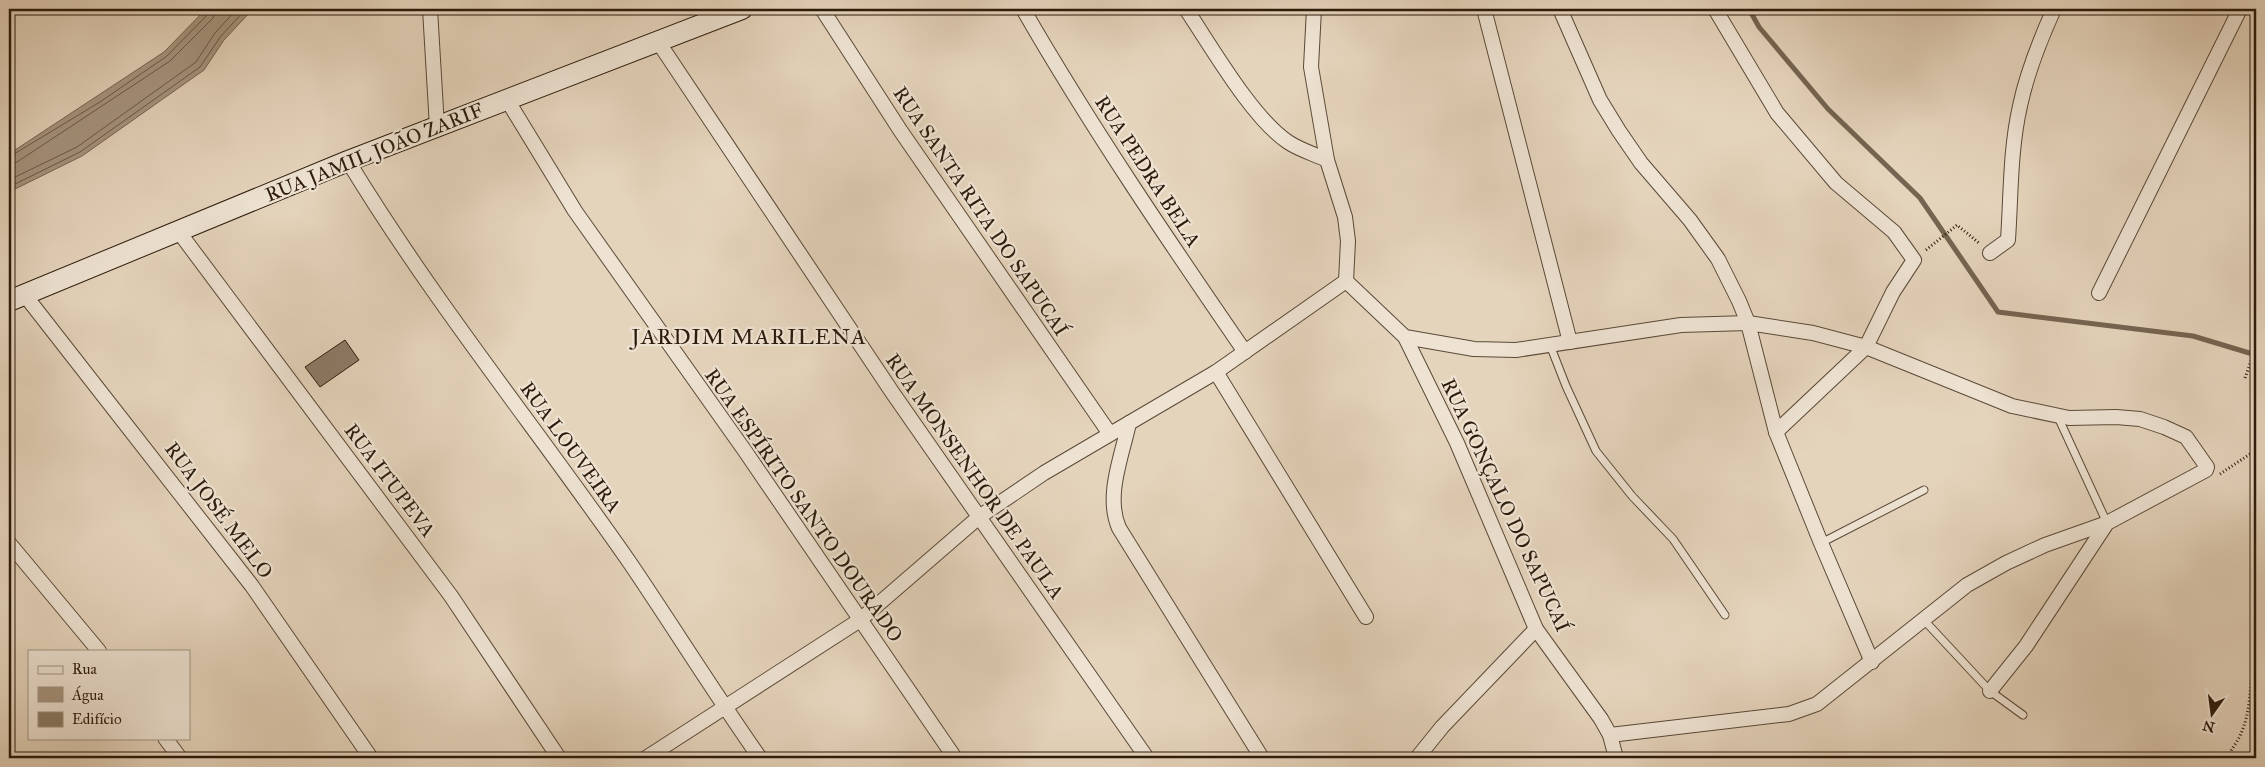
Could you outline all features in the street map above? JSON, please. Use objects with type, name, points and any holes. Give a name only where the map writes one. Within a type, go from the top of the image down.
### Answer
[{"type":"main road","name":"RUA JAMIL JOÃO ZARIF","points":[[16,297],[506,98],[742,9]]},
{"type":"street","points":[[430,9],[437,127]]},
{"type":"street","name":"RUA SANTA RITA DO SAPUCAÍ","points":[[822,9],[900,130],[1110,434]]},
{"type":"street","name":"RUA PEDRA BELA","points":[[1023,9],[1055,65],[1152,218],[1245,352]]},
{"type":"street","points":[[1186,9],[1244,95],[1272,128],[1288,142],[1327,160]]},
{"type":"street","points":[[1314,9],[1311,67],[1327,160],[1345,217],[1348,241],[1346,281],[1404,337],[1474,349],[1516,350],[1681,325],[1748,323],[1813,333],[1866,347],[2012,406],[2058,416],[2132,418],[2164,427],[2186,437],[2206,467],[2206,471],[2107,524],[2045,545],[2006,562],[1967,585],[1872,662],[1817,704],[1804,710],[1610,735]]},
{"type":"street","points":[[1484,9],[1570,342]]},
{"type":"street","points":[[1560,9],[1600,100],[1610,116],[1641,163],[1690,220],[1718,259],[1748,323],[1776,432],[1820,543],[1872,662]]},
{"type":"street","points":[[1715,9],[1777,113],[1836,182],[1894,232],[1914,260],[1893,292],[1866,347],[1776,432]]},
{"type":"street","points":[[1990,253],[2008,240],[2014,142],[2019,107],[2029,70],[2054,9]]},
{"type":"street","points":[[2099,293],[2240,9]]},
{"type":"street","name":"RUA MONSENHOR DE PAULA","points":[[657,40],[892,392],[1147,758]]},
{"type":"street","name":"RUA ESPÍRITO SANTO DOURADO","points":[[506,98],[580,219],[745,451],[955,758]]},
{"type":"street","name":"RUA LOUVEIRA","points":[[348,161],[375,205],[429,283],[630,564],[760,758]]},
{"type":"street","name":"RUA ITUPEVA","points":[[180,232],[451,596],[560,758]]},
{"type":"street","points":[[646,758],[860,620],[979,517],[1044,472],[1216,372],[1346,281]]},
{"type":"street","name":"RUA JOSÉ MELO","points":[[16,297],[252,586],[371,758]]},
{"type":"street","name":"RUA GONÇALO DO SAPUCAÍ","points":[[1404,337],[1456,442],[1536,629],[1601,719],[1610,735],[1616,758]]},
{"type":"street","points":[[1216,372],[1366,617]]},
{"type":"street","points":[[1129,422],[1114,493],[1114,516],[1119,528],[1262,758]]},
{"type":"street","points":[[1990,691],[2026,646],[2107,524]]},
{"type":"street","points":[[9,543],[98,650]]},
{"type":"street","points":[[1417,758],[1442,727],[1536,629]]},
{"type":"street","points":[[166,740],[180,758]]},
{"type":"lane","points":[[1550,345],[1596,452],[1632,496],[1674,539],[1725,615]]},
{"type":"lane","points":[[2058,416],[2107,524]]},
{"type":"lane","points":[[1820,543],[1924,490]]},
{"type":"lane","points":[[1923,619],[1990,691],[2024,715]]},
{"type":"path","points":[[1914,260],[1957,225],[1990,253]]},
{"type":"path","points":[[2245,378],[2256,347]]},
{"type":"path","points":[[2206,471],[2214,476],[2224,472],[2256,450]]},
{"type":"path","points":[[2224,758],[2228,756],[2244,731],[2250,705],[2256,648]]},
{"type":"water","points":[[206,9],[253,9],[224,40],[204,70],[82,156],[9,192],[9,154],[164,52]]},
{"type":"building","points":[[345,340],[359,360],[320,387],[305,367]]},
{"type":"waterway","points":[[1749,9],[1759,27],[1828,109],[1920,198],[1998,312],[2193,336],[2256,355]]},
{"type":"waterway","points":[[2249,758],[2256,746]]},
{"type":"district","name":"JARDIM MARILENA","points":[[749,336]]}]
